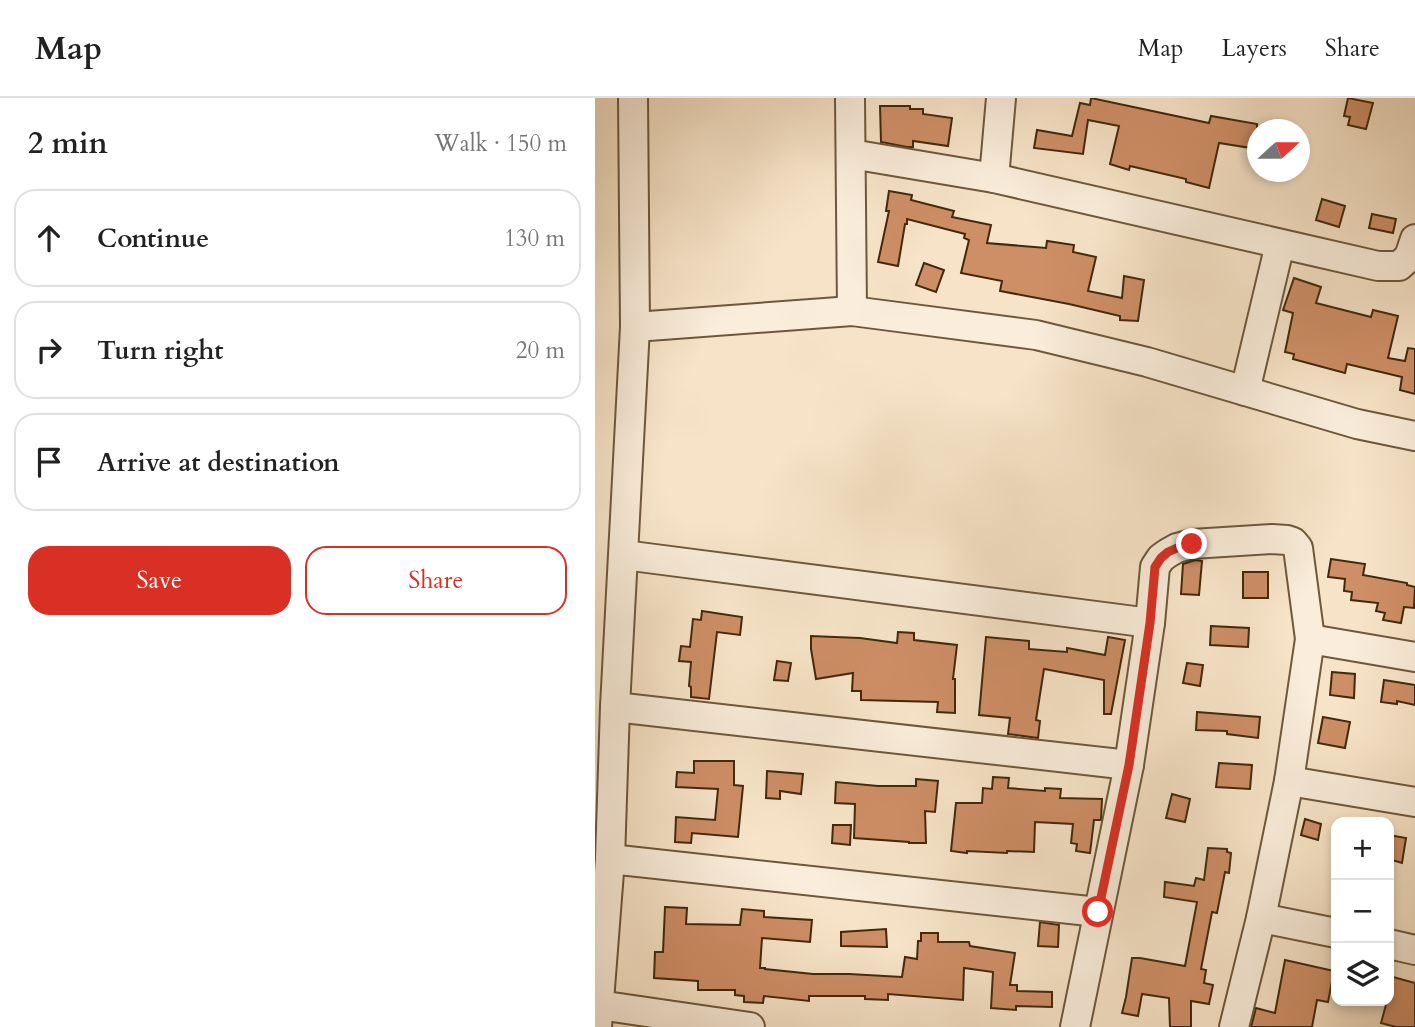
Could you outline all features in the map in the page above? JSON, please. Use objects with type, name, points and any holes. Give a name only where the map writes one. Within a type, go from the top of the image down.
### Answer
[{"type":"street","points":[[633,98],[635,327],[615,707],[610,859],[598,1016],[750,1027]]},
{"type":"street","points":[[850,98],[852,311]]},
{"type":"street","points":[[994,178],[1001,98]]},
{"type":"street","points":[[851,154],[994,178],[1378,266],[1399,266],[1409,257],[1415,239]]},
{"type":"street","points":[[1245,391],[1280,244]]},
{"type":"street","points":[[635,327],[852,311],[1036,335],[1147,362],[1357,424],[1415,436]]},
{"type":"street","points":[[1075,1027],[1129,765],[1150,623],[1155,567],[1168,552],[1192,544],[1287,540],[1298,548],[1310,639],[1289,781],[1261,918],[1234,1027]]},
{"type":"street","points":[[624,555],[1150,623]]},
{"type":"street","points":[[1310,639],[1415,657]]},
{"type":"street","points":[[615,707],[1129,765]]},
{"type":"street","points":[[1289,781],[1415,802]]},
{"type":"street","points":[[610,859],[1098,912]]},
{"type":"street","points":[[1261,918],[1331,932]]},
{"type":"street","points":[[1394,945],[1415,950]]},
{"type":"building","points":[[1091,98],[1209,123],[1211,116],[1247,122],[1247,147],[1219,143],[1209,188],[1186,182],[1186,179],[1130,166],[1129,170],[1110,164],[1119,126],[1088,120],[1083,154],[1034,148],[1037,130],[1072,136],[1080,103],[1090,105]]},
{"type":"building","points":[[1348,98],[1373,103],[1366,129],[1348,125],[1350,117],[1344,116]]},
{"type":"building","points":[[880,106],[910,106],[910,109],[923,109],[923,114],[952,118],[948,146],[913,141],[913,147],[907,147],[881,142]]},
{"type":"building","points":[[889,191],[912,195],[911,200],[954,211],[952,217],[991,225],[987,243],[1046,248],[1047,241],[1074,245],[1073,252],[1096,257],[1088,291],[1122,298],[1124,276],[1144,280],[1138,321],[1120,320],[1120,316],[1000,291],[1002,281],[961,273],[969,240],[964,238],[965,234],[907,219],[898,266],[878,262],[889,211],[886,211]]},
{"type":"building","points":[[1322,199],[1345,206],[1339,227],[1316,220]]},
{"type":"building","points":[[1372,214],[1396,219],[1393,233],[1369,228]]},
{"type":"building","points":[[924,263],[944,270],[936,292],[916,285]]},
{"type":"building","points":[[1294,278],[1321,287],[1316,303],[1371,317],[1373,310],[1398,316],[1388,358],[1405,361],[1408,348],[1415,349],[1415,394],[1400,390],[1402,377],[1347,364],[1345,373],[1293,359],[1294,354],[1285,352],[1293,313],[1283,310]]},
{"type":"building","points":[[1331,559],[1365,564],[1363,575],[1415,587],[1414,608],[1404,607],[1401,623],[1383,620],[1385,613],[1376,611],[1378,603],[1351,600],[1352,592],[1344,591],[1345,579],[1328,577]]},
{"type":"building","points":[[1202,561],[1199,595],[1181,594],[1183,564]]},
{"type":"building","points":[[1243,572],[1268,572],[1268,598],[1243,598]]},
{"type":"building","points":[[702,611],[742,617],[740,635],[717,632],[709,699],[691,697],[691,662],[679,661],[681,646],[690,647],[693,619],[701,620]]},
{"type":"building","points":[[1211,626],[1249,628],[1248,647],[1210,645]]},
{"type":"building","points":[[898,632],[914,633],[914,640],[957,645],[953,679],[955,713],[937,712],[938,702],[861,700],[861,691],[852,691],[853,673],[816,679],[811,636],[897,643]]},
{"type":"building","points":[[986,637],[1029,641],[1029,649],[1067,652],[1067,648],[1105,655],[1108,637],[1125,640],[1111,714],[1104,714],[1104,680],[1044,669],[1036,720],[1040,721],[1038,738],[1008,734],[1010,718],[979,715]]},
{"type":"building","points":[[777,661],[791,663],[788,681],[774,680]]},
{"type":"building","points":[[1187,663],[1203,665],[1200,686],[1183,683]]},
{"type":"building","points":[[1332,672],[1355,674],[1354,698],[1330,695]]},
{"type":"building","points":[[1384,680],[1415,685],[1415,705],[1397,701],[1397,704],[1381,702]]},
{"type":"building","points":[[1197,712],[1260,717],[1258,738],[1227,734],[1227,731],[1196,730]]},
{"type":"building","points":[[1323,717],[1350,722],[1345,748],[1318,743]]},
{"type":"building","points":[[694,761],[734,761],[734,785],[743,786],[738,837],[692,833],[691,843],[675,842],[676,817],[715,820],[718,789],[676,787],[677,772],[694,773]]},
{"type":"building","points":[[1219,763],[1252,765],[1250,789],[1216,787]]},
{"type":"building","points":[[767,771],[803,774],[801,794],[780,791],[780,799],[766,798]]},
{"type":"building","points":[[993,777],[1009,778],[1008,788],[1045,791],[1045,788],[1061,789],[1060,798],[1102,799],[1101,820],[1094,820],[1090,853],[1076,851],[1077,844],[1071,843],[1073,824],[1035,822],[1034,852],[951,851],[956,803],[982,803],[983,788],[992,789]]},
{"type":"building","points":[[916,779],[938,781],[935,812],[925,811],[926,843],[854,838],[855,804],[835,803],[836,782],[916,786]]},
{"type":"building","points":[[1172,794],[1190,799],[1185,822],[1166,818]]},
{"type":"building","points":[[1305,819],[1321,824],[1318,840],[1301,835]]},
{"type":"building","points":[[833,825],[851,825],[850,845],[832,843]]},
{"type":"building","points":[[1394,836],[1406,838],[1402,863],[1394,861]]},
{"type":"building","points":[[1208,848],[1227,849],[1227,852],[1231,853],[1229,873],[1225,872],[1217,913],[1212,912],[1201,969],[1206,970],[1204,983],[1213,985],[1209,1004],[1191,1001],[1191,1027],[1170,1027],[1169,998],[1142,994],[1138,1016],[1122,1013],[1132,958],[1185,966],[1197,902],[1164,897],[1165,882],[1194,886],[1196,878],[1204,880]]},
{"type":"building","points":[[665,907],[687,908],[686,924],[740,925],[742,909],[764,911],[764,917],[812,920],[810,942],[762,938],[760,968],[813,974],[902,977],[905,957],[917,959],[921,933],[938,933],[938,942],[969,942],[970,946],[1015,953],[1010,985],[1017,985],[1017,991],[1052,992],[1052,1007],[1016,1006],[1016,1010],[991,1008],[993,972],[964,968],[963,1000],[888,994],[888,1000],[865,999],[865,996],[809,996],[809,1001],[764,996],[763,1003],[744,1002],[744,996],[735,995],[735,990],[698,990],[698,981],[654,978],[655,952],[663,952]]},
{"type":"building","points":[[1040,922],[1059,925],[1058,947],[1038,946]]},
{"type":"building","points":[[886,929],[887,947],[841,946],[841,932]]},
{"type":"building","points":[[1285,960],[1331,970],[1328,1002],[1317,1000],[1312,1027],[1251,1027],[1256,1008],[1275,1013]]},
{"type":"building","points":[[1394,977],[1415,983],[1415,1027],[1396,1027],[1381,1023],[1386,1006],[1394,1006]]},
{"type":"route","points":[[1098,912],[1129,765],[1150,623],[1155,567],[1168,552],[1192,544]]}]
